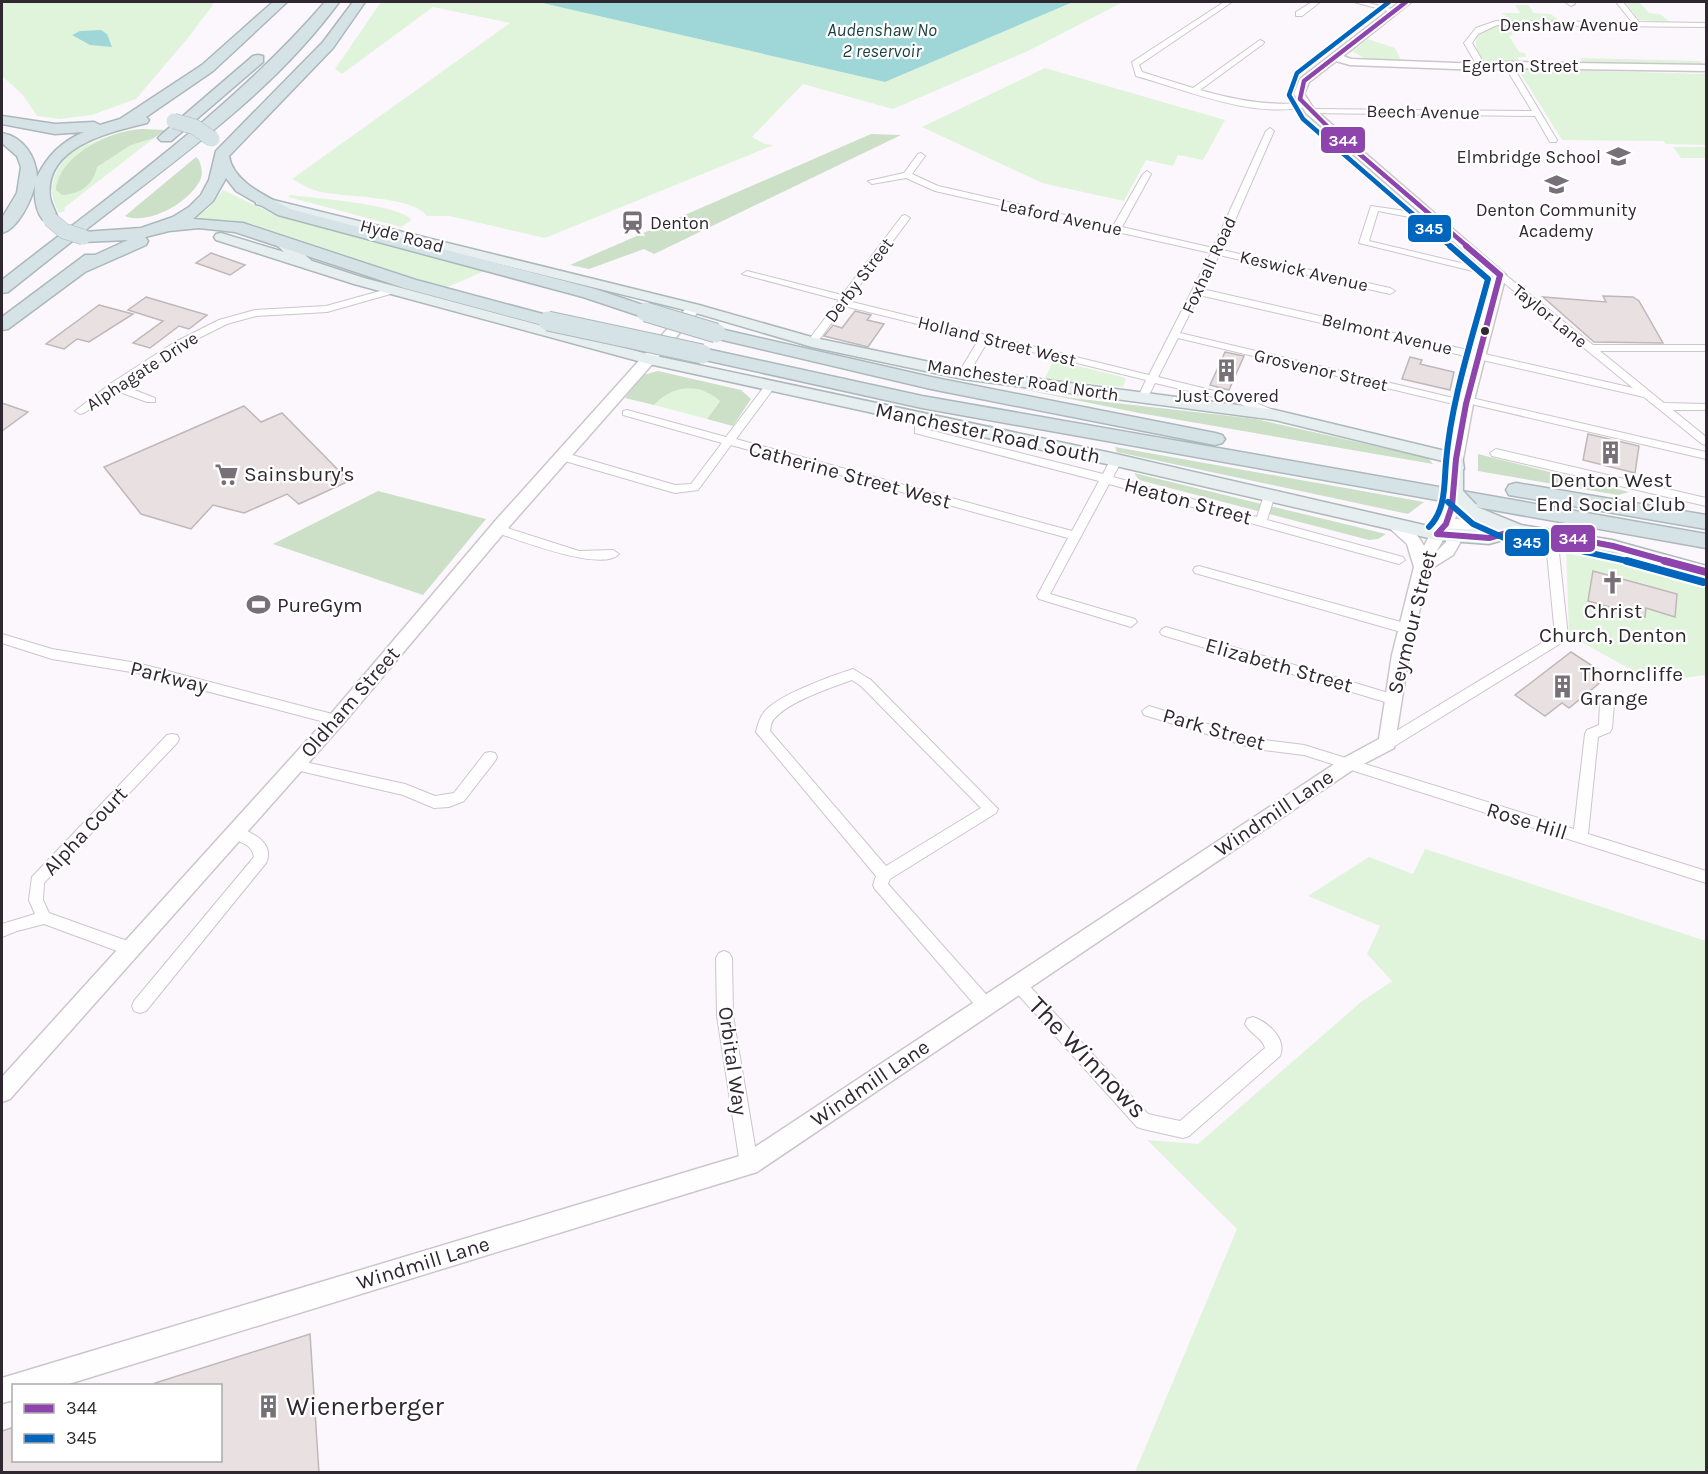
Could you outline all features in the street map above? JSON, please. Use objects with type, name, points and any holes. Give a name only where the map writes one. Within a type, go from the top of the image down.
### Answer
[{"type":"highway","points":[[41,186],[51,165],[67,147],[85,136],[148,110],[184,88],[253,29],[280,2]]},
{"type":"highway","points":[[2,288],[228,110],[291,50],[332,2]]},
{"type":"highway","points":[[170,226],[204,202],[214,188],[222,160],[245,139],[343,27],[359,2]]},
{"type":"highway","points":[[12,223],[46,218],[78,208],[237,78],[286,31]]},
{"type":"highway","points":[[2,120],[55,129],[78,129],[162,119],[195,127],[212,139],[222,160],[242,188],[261,201],[291,214],[446,252],[589,293],[716,333],[931,383],[1202,436],[1707,522]]},
{"type":"highway","points":[[2,131],[26,143],[37,163],[46,218],[64,231],[83,237],[103,238],[149,232],[170,226],[220,224],[237,227],[274,238],[398,289],[922,402],[1707,541]]},
{"type":"highway","points":[[2,137],[14,142],[24,153],[29,174],[23,200],[2,238]]},
{"type":"highway","points":[[242,188],[241,159],[245,139]]},
{"type":"highway","points":[[2,325],[79,268],[149,232]]},
{"type":"highway","points":[[104,254],[154,237],[191,234],[274,238]]},
{"type":"main road","points":[[221,237],[359,281],[398,289]]},
{"type":"main road","points":[[274,238],[307,264]]},
{"type":"main road","name":"Hyde Road","points":[[446,252],[594,285]]},
{"type":"main road","name":"Manchester Road North","points":[[594,285],[694,308],[812,342],[963,374],[1275,415],[1456,464]]},
{"type":"main road","name":"Manchester Road South","points":[[398,289],[649,359],[1116,460],[1393,524],[1489,538],[1509,529]]},
{"type":"main road","name":"Seymour Street","points":[[1456,464],[1459,503]]},
{"type":"main road","points":[[1459,503],[1509,529],[1613,546],[1707,572]]},
{"type":"street","name":"Beech Avenue","points":[[1228,2],[1135,64],[1139,74],[1272,108],[1536,114]]},
{"type":"street","points":[[1299,14],[1316,2]]},
{"type":"street","points":[[1358,2],[1395,11]]},
{"type":"street","points":[[1307,108],[1299,94],[1301,86],[1334,57],[1406,2]]},
{"type":"street","points":[[1620,2],[1637,24]]},
{"type":"street","name":"Denshaw Avenue","points":[[1482,67],[1468,43],[1472,34],[1496,23],[1707,25]]},
{"type":"street","points":[[1196,89],[1260,42]]},
{"type":"street","name":"Egerton Street","points":[[1334,57],[1350,62],[1482,67],[1508,65],[1707,68]]},
{"type":"street","points":[[1508,65],[1553,140]]},
{"type":"street","name":"Taylor Lane","points":[[1307,108],[1500,275],[1707,442]]},
{"type":"street","name":"Foxhall Road","points":[[1143,397],[1154,380],[1217,250],[1270,131]]},
{"type":"street","points":[[872,181],[907,175],[921,156]]},
{"type":"street","points":[[1116,229],[1148,174]]},
{"type":"street","name":"Leaford Avenue","points":[[907,175],[934,188],[1217,250]]},
{"type":"street","points":[[1430,213],[1420,216],[1374,208],[1364,243],[1500,275]]},
{"type":"street","name":"Derby Street","points":[[812,342],[905,218]]},
{"type":"street","name":"Keswick Avenue","points":[[1217,250],[1390,291]]},
{"type":"street","name":"Holland Street West","points":[[747,274],[985,338],[1239,400],[1275,415]]},
{"type":"street","name":"Seymour Street","points":[[1456,464],[1467,402],[1500,275]]},
{"type":"street","points":[[345,305],[359,295],[362,288],[359,281]]},
{"type":"street","name":"Alphagate Drive","points":[[80,411],[186,340],[242,315],[327,309],[398,289]]},
{"type":"street","name":"Belmont Avenue","points":[[1196,291],[1649,395]]},
{"type":"street","name":"Oldham Street","points":[[2,1092],[128,948],[336,720],[498,529],[694,308]]},
{"type":"street","name":"Grosvenor Street","points":[[1176,335],[1707,456]]},
{"type":"street","points":[[963,374],[985,338]]},
{"type":"street","points":[[1590,348],[1707,348]]},
{"type":"street","points":[[562,456],[675,489],[694,487],[771,385]]},
{"type":"street","points":[[114,387],[151,400]]},
{"type":"street","points":[[1664,406],[1707,407]]},
{"type":"street","name":"Catherine Street West","points":[[627,413],[1074,536]]},
{"type":"street","name":"Heaton Street","points":[[920,419],[919,431],[1106,479],[1399,560]]},
{"type":"street","points":[[1496,453],[1707,502]]},
{"type":"street","points":[[1116,460],[1043,596],[1131,622]]},
{"type":"street","points":[[1261,521],[1269,495]]},
{"type":"street","name":"Seymour Street","points":[[1388,743],[1392,699],[1422,567],[1446,531],[1459,503]]},
{"type":"street","points":[[1393,524],[1413,537],[1419,547],[1422,567]]},
{"type":"street","points":[[498,529],[579,555],[613,554]]},
{"type":"street","name":"Windmill Lane","points":[[26,1384],[749,1164],[1348,764],[1388,743],[1562,638],[1553,553]]},
{"type":"street","points":[[1199,570],[1408,629]]},
{"type":"street","name":"Elizabeth Street","points":[[1166,632],[1392,699]]},
{"type":"street","name":"Parkway","points":[[2,639],[52,654],[137,668],[336,720]]},
{"type":"street","points":[[884,875],[763,732],[764,723],[772,712],[853,674],[866,683],[991,809],[884,875],[880,885],[986,1006]]},
{"type":"street","points":[[1580,837],[1592,734],[1605,728],[1607,703]]},
{"type":"street","name":"Park Street","points":[[1149,711],[1256,744],[1304,750],[1348,764]]},
{"type":"street","name":"Alpha Court","points":[[44,918],[36,900],[37,881],[172,739]]},
{"type":"street","points":[[296,765],[405,790],[434,802],[459,797],[490,757]]},
{"type":"street","name":"Rose Hill","points":[[1348,764],[1707,877]]},
{"type":"street","points":[[140,1006],[261,859],[261,848],[255,841],[234,832]]},
{"type":"street","points":[[2,931],[14,925],[44,918],[128,948]]},
{"type":"street","name":"Orbital Way","points":[[724,958],[725,1016],[749,1164]]},
{"type":"street","name":"The Winnows","points":[[1018,984],[1143,1121],[1183,1130],[1274,1051],[1272,1040],[1253,1024]]},
{"type":"green space","points":[[2,2],[215,2],[136,99],[92,115],[59,119],[37,116],[23,95],[2,76]]},
{"type":"green space","points":[[381,2],[538,2],[885,82],[1073,2],[1123,2],[1028,51],[893,109],[803,84],[752,137],[765,144],[774,145],[545,238],[450,216],[427,216],[419,209],[407,204],[317,191],[292,179],[510,23],[433,7],[342,74],[335,69]]},
{"type":"green space","points":[[1625,2],[1639,2],[1649,13],[1660,14],[1670,22],[1639,20]]},
{"type":"green space","points":[[1515,5],[1528,5],[1534,13],[1551,14],[1558,20],[1510,20],[1502,13],[1520,13]]},
{"type":"green space","points":[[1507,24],[1513,35],[1509,36],[1519,52],[1525,53],[1526,57],[1517,57],[1520,62],[1481,62],[1476,45],[1479,34],[1483,30]]},
{"type":"green space","points":[[1368,39],[1395,48],[1401,60],[1367,60],[1352,51]]},
{"type":"green space","points":[[1580,58],[1700,61],[1704,67],[1584,64]]},
{"type":"green space","points":[[1045,68],[1225,120],[1203,160],[1178,155],[1173,166],[1146,160],[1124,201],[1042,183],[922,127]]},
{"type":"green space","points":[[1522,69],[1706,74],[1706,145],[1666,144],[1663,141],[1562,140],[1519,71]]},
{"type":"green space","points":[[142,129],[165,130],[154,138],[131,145],[97,167],[89,184],[75,193],[62,195],[56,190],[59,177],[76,156],[116,134]]},
{"type":"green space","points":[[118,132],[83,153],[56,184],[97,167],[131,145],[154,138],[64,208],[65,211],[59,213],[52,192],[56,173],[61,165],[82,142],[89,144]]},
{"type":"green space","points":[[871,134],[901,135],[654,254],[644,249],[589,269],[570,265]]},
{"type":"green space","points":[[1673,147],[1706,147],[1706,158],[1681,158]]},
{"type":"green space","points":[[196,157],[199,160],[202,176],[189,195],[169,209],[146,218],[125,216]]},
{"type":"green space","points":[[223,190],[271,213],[485,271],[445,288],[252,224],[229,220],[188,221],[208,209]]},
{"type":"green space","points":[[290,195],[374,206],[404,214],[412,220],[401,227],[288,197]]},
{"type":"green space","points":[[1054,360],[1126,378],[1123,387],[1044,379]]},
{"type":"green space","points":[[658,371],[741,390],[751,399],[733,426],[707,419],[720,401],[703,391],[686,388],[677,390],[661,398],[654,405],[625,398],[643,375]]},
{"type":"green space","points":[[689,387],[711,393],[720,400],[707,419],[654,405],[666,392]]},
{"type":"green space","points":[[1011,387],[1072,398],[1256,419],[1428,458],[1433,464],[1139,413]]},
{"type":"green space","points":[[1115,447],[1424,502],[1408,514],[1117,452]]},
{"type":"green space","points":[[1478,454],[1629,492],[1618,495],[1478,471]]},
{"type":"green space","points":[[1134,473],[1386,534],[1378,539],[1369,540],[1139,480]]},
{"type":"green space","points":[[378,491],[486,519],[423,595],[273,544]]},
{"type":"green space","points":[[1566,546],[1706,584],[1706,675],[1653,682],[1569,635]]},
{"type":"green space","points":[[1425,849],[1706,941],[1706,1472],[1135,1472],[1237,1229],[1147,1140],[1198,1144],[1361,1002],[1392,981],[1367,954],[1380,926],[1308,896],[1369,857],[1413,874]]},
{"type":"water","name":"Audenshaw No 2 reservoir","points":[[538,2],[1073,2],[885,82]]},
{"type":"water","points":[[101,30],[107,34],[112,47],[90,45],[72,35],[80,31]]},
{"type":"building","points":[[211,253],[245,265],[230,275],[196,263]]},
{"type":"building","points":[[1603,296],[1633,297],[1639,301],[1663,343],[1594,342],[1543,297],[1606,302]]},
{"type":"building","points":[[146,297],[207,315],[189,329],[179,326],[150,348],[133,343],[163,321],[128,310]]},
{"type":"building","points":[[99,305],[133,314],[89,342],[77,339],[64,349],[46,344]]},
{"type":"building","points":[[855,311],[871,315],[867,320],[884,324],[868,347],[824,336],[833,325],[842,328]]},
{"type":"building","name":"Just Covered","points":[[1225,352],[1244,356],[1229,390],[1210,385]]},
{"type":"building","points":[[1410,357],[1422,360],[1420,364],[1454,372],[1450,390],[1402,379]]},
{"type":"building","points":[[2,403],[28,412],[2,431]]},
{"type":"building","name":"Sainsbury's","points":[[244,406],[261,422],[282,413],[349,481],[299,504],[287,494],[244,513],[213,505],[191,529],[141,514],[104,467]]},
{"type":"building","name":"Denton West End Social Club","points":[[1588,434],[1639,446],[1635,473],[1583,460]]},
{"type":"building","name":"Christ Church, Denton","points":[[1593,571],[1677,594],[1675,617],[1646,608],[1645,617],[1588,601]]},
{"type":"building","name":"Thorncliffe Grange","points":[[1571,652],[1608,676],[1569,708],[1562,703],[1545,716],[1515,695]]},
{"type":"building","name":"Wienerberger","points":[[310,1334],[319,1473],[2,1473],[2,1431],[12,1428],[12,1462],[222,1462],[222,1384],[155,1383]]},
{"type":"transit line","name":"345","points":[[1389,2],[1297,73],[1289,95],[1303,119],[1488,279],[1456,402],[1446,457],[1442,504],[1437,519],[1429,527]]},
{"type":"transit line","name":"344","points":[[1406,2],[1304,81],[1300,99],[1328,127],[1500,275]]},
{"type":"transit line","name":"344","points":[[1437,534],[1446,524],[1452,506],[1456,459],[1466,404],[1500,275]]},
{"type":"transit line","name":"345","points":[[1448,502],[1473,524],[1511,541],[1549,544],[1611,556],[1703,582]]},
{"type":"transit line","name":"344","points":[[1437,534],[1489,538],[1514,531],[1550,534],[1613,546],[1706,572]]},
{"type":"place","name":"Elmbridge School","points":[[1619,157]]},
{"type":"place","name":"Denton Community Academy","points":[[1556,184]]},
{"type":"place","name":"Denton","points":[[632,223]]},
{"type":"place","name":"Just Covered","points":[[1227,370]]},
{"type":"place","name":"Denton West End Social Club","points":[[1611,452]]},
{"type":"place","name":"Sainsbury's","points":[[226,474]]},
{"type":"place","name":"Christ Church, Denton","points":[[1613,583]]},
{"type":"place","name":"PureGym","points":[[259,605]]},
{"type":"place","name":"Thorncliffe Grange","points":[[1562,686]]},
{"type":"place","name":"Wienerberger","points":[[268,1406]]}]
